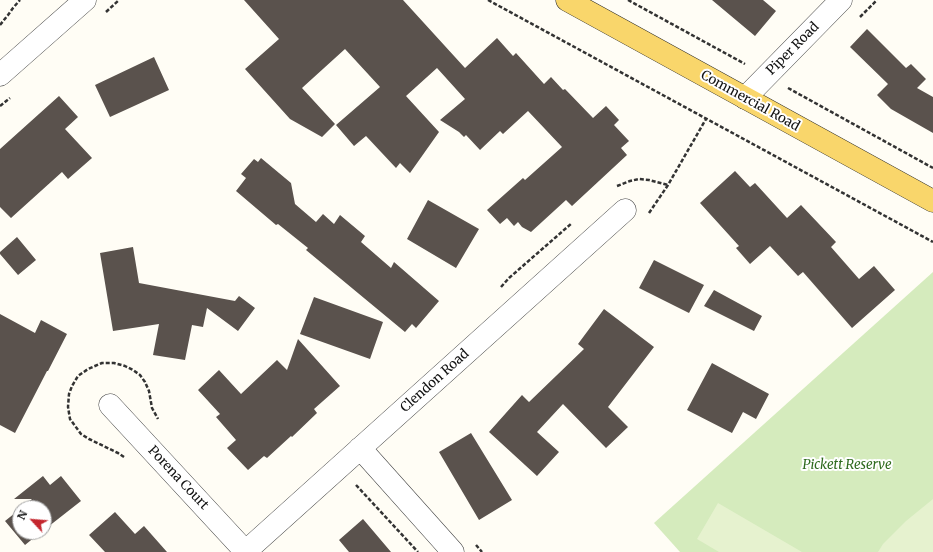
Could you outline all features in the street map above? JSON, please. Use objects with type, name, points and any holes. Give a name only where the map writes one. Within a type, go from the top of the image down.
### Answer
[{"type":"main road","name":"Commercial Road","points":[[567,0],[933,201]]},
{"type":"street","points":[[0,75],[85,0]]},
{"type":"street","name":"Piper Road","points":[[745,98],[841,0]]},
{"type":"street","name":"Clendon Road","points":[[245,552],[625,210]]},
{"type":"street","name":"Porena Court","points":[[110,405],[245,552]]},
{"type":"street","points":[[360,448],[453,552]]},
{"type":"path","points":[[0,25],[20,0]]},
{"type":"path","points":[[488,0],[933,242]]},
{"type":"path","points":[[628,0],[745,63]]},
{"type":"path","points":[[789,89],[933,168]]},
{"type":"path","points":[[356,485],[418,552]]},
{"type":"green space","name":"Pickett Reserve","points":[[933,272],[933,552],[680,552],[654,523]]},
{"type":"green space","points":[[933,499],[933,552],[878,552],[883,544],[906,521]]},
{"type":"green space","points":[[718,503],[802,552],[719,552],[697,539]]},
{"type":"building","points":[[244,0],[403,0],[465,68],[497,38],[513,56],[516,53],[544,84],[551,77],[593,118],[606,106],[619,120],[614,125],[629,141],[621,148],[627,155],[572,206],[566,200],[531,232],[522,227],[518,222],[514,226],[507,218],[500,224],[487,210],[523,178],[525,180],[562,147],[528,111],[503,134],[500,131],[480,150],[466,135],[464,137],[440,120],[465,99],[437,68],[406,96],[439,132],[410,173],[400,163],[396,168],[366,136],[354,146],[336,125],[380,87],[345,49],[302,88],[335,124],[322,137],[290,119],[245,69],[279,39]]},
{"type":"building","points":[[712,0],[763,0],[776,11],[755,36]]},
{"type":"building","points":[[867,29],[906,68],[911,64],[926,79],[917,88],[933,97],[933,133],[891,109],[877,95],[888,84],[850,47]]},
{"type":"building","points":[[154,57],[169,90],[110,117],[95,85]]},
{"type":"building","points":[[59,96],[78,117],[65,129],[92,158],[68,179],[62,172],[11,218],[0,207],[0,149]]},
{"type":"building","points":[[261,158],[291,183],[295,204],[316,222],[323,214],[334,224],[340,215],[365,236],[361,242],[391,268],[394,262],[439,301],[416,328],[412,324],[405,332],[306,250],[308,248],[278,224],[276,225],[236,191],[246,178],[241,174],[254,159],[258,162]]},
{"type":"building","points":[[735,171],[750,187],[755,183],[787,218],[801,205],[836,242],[831,247],[859,279],[874,266],[895,290],[852,328],[803,272],[798,276],[770,246],[750,264],[736,248],[739,246],[700,203]]},
{"type":"building","points":[[428,200],[479,229],[456,268],[407,239]]},
{"type":"building","points":[[17,237],[36,260],[18,275],[0,254],[0,252]]},
{"type":"building","points":[[133,247],[139,283],[235,301],[239,296],[255,308],[238,331],[207,308],[203,327],[192,325],[185,360],[153,355],[159,324],[113,331],[100,253]]},
{"type":"building","points":[[654,260],[704,285],[689,313],[639,288]]},
{"type":"building","points":[[714,290],[762,316],[754,331],[704,306]]},
{"type":"building","points":[[314,297],[383,322],[370,359],[300,334]]},
{"type":"building","points":[[604,309],[654,347],[608,407],[628,427],[606,448],[563,404],[537,432],[559,452],[537,476],[489,432],[522,395],[529,402],[584,349],[578,344]]},
{"type":"building","points":[[0,314],[35,333],[41,320],[67,334],[15,433],[0,425]]},
{"type":"building","points":[[298,339],[340,386],[314,409],[317,413],[292,437],[291,436],[267,458],[264,456],[248,470],[227,448],[236,440],[216,417],[220,414],[198,390],[219,370],[241,394],[277,360],[287,370]]},
{"type":"building","points":[[712,363],[769,394],[756,419],[743,412],[732,433],[687,410]]},
{"type":"building","points":[[471,433],[512,500],[479,520],[439,452]]},
{"type":"building","points":[[43,476],[50,485],[61,476],[81,501],[52,524],[52,500],[14,499]]},
{"type":"building","points":[[115,512],[135,534],[144,526],[167,552],[105,552],[89,535]]},
{"type":"building","points":[[12,515],[12,529],[5,521]]},
{"type":"building","points":[[363,519],[391,552],[349,552],[339,540]]},
{"type":"building","points":[[21,540],[31,540],[25,545]]}]
